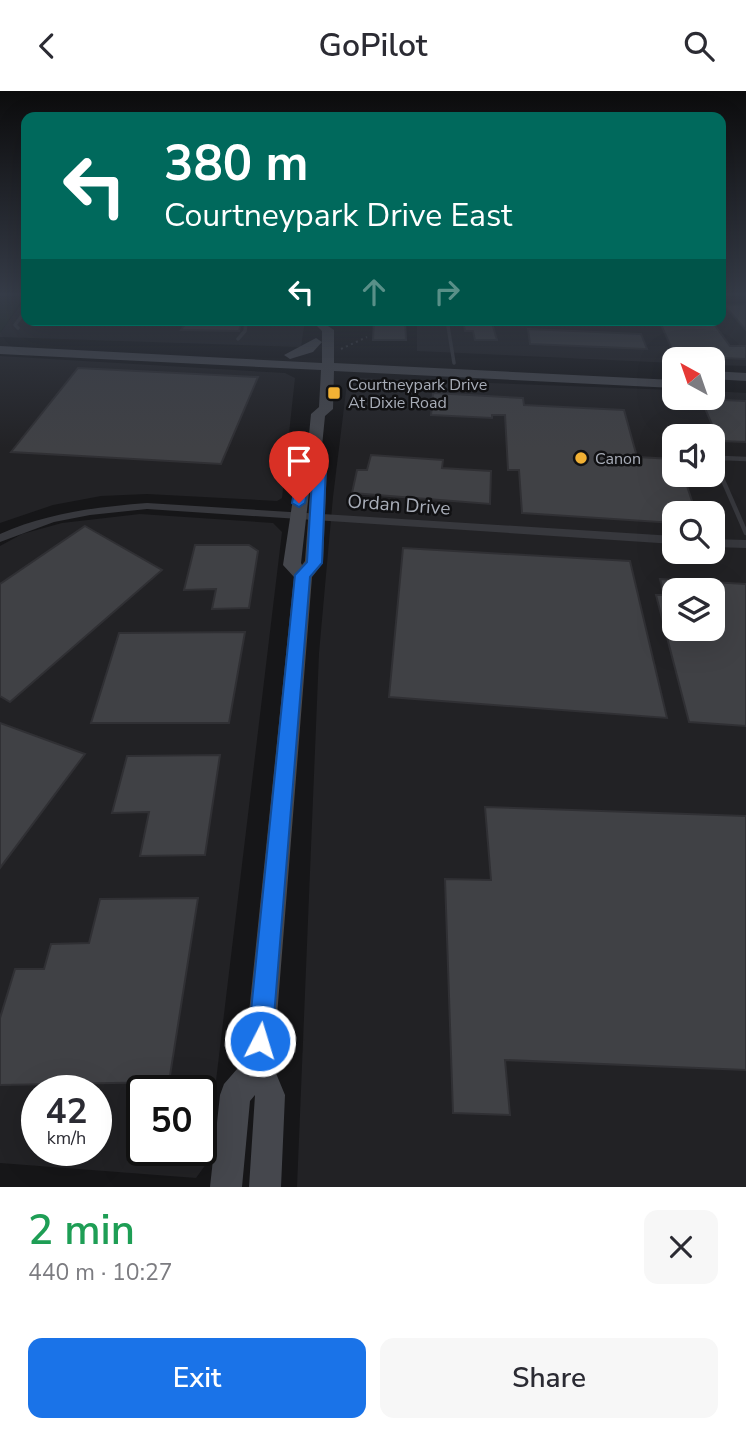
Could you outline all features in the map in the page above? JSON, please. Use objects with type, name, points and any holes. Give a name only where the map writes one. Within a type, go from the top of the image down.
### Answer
[{"type":"main road","points":[[93,346],[290,355],[313,346]]},
{"type":"main road","points":[[265,1187],[270,1095],[258,1067],[303,575],[314,563],[320,465],[314,456],[318,415],[311,408],[320,368],[322,346]]},
{"type":"main road","points":[[332,346],[359,364]]},
{"type":"main road","points":[[0,350],[266,363],[300,372],[359,364],[454,363],[662,372]]},
{"type":"main road","points":[[290,355],[334,374],[359,364],[662,383]]},
{"type":"main road","points":[[725,376],[746,377]]},
{"type":"main road","points":[[725,386],[746,387]]},
{"type":"main road","points":[[303,575],[292,565],[305,465],[314,456]]},
{"type":"main road","points":[[226,1187],[235,1095],[258,1067]]},
{"type":"street","name":"Ordan Drive","points":[[0,538],[42,521],[88,511],[147,506],[662,539]]},
{"type":"street","points":[[725,543],[746,544]]},
{"type":"lane","points":[[451,346],[454,363]]},
{"type":"lane","points":[[746,459],[722,458],[715,462],[744,522],[746,533]]},
{"type":"path","points":[[342,351],[351,346]]},
{"type":"shaded area","points":[[417,346],[746,346],[746,366],[725,365],[725,347],[662,347],[662,362],[417,351]]},
{"type":"shaded area","points":[[0,356],[285,373],[295,378],[282,498],[277,501],[147,494],[101,496],[53,505],[0,523]]},
{"type":"shaded area","points":[[356,378],[662,390],[662,410],[725,410],[725,392],[746,393],[746,1187],[297,1187],[319,653],[333,497],[347,383]]},
{"type":"shaded area","points":[[140,514],[273,523],[282,532],[217,1075],[126,1075],[126,1166],[205,1166],[196,1178],[39,1166],[112,1166],[112,1075],[21,1075],[21,1165],[0,1163],[0,546],[22,534],[62,523]]},
{"type":"building","points":[[580,346],[646,346],[647,349]]},
{"type":"building","points":[[671,346],[746,346],[746,359],[725,358],[725,347]]},
{"type":"building","points":[[78,368],[258,377],[221,464],[11,452]]},
{"type":"building","name":"Canon","points":[[433,393],[523,398],[524,405],[624,410],[637,457],[662,458],[662,487],[687,487],[692,501],[662,501],[662,522],[522,513],[519,470],[508,470],[505,415],[492,415],[492,418],[431,415]]},
{"type":"building","points":[[725,400],[746,401],[746,442],[725,441],[725,424],[712,424],[706,410],[725,410]]},
{"type":"building","points":[[371,455],[443,460],[442,468],[491,471],[490,504],[352,493],[357,470],[367,470]]},
{"type":"building","points":[[85,526],[162,570],[10,702],[0,696],[0,584]]},
{"type":"building","points":[[195,545],[249,545],[258,551],[249,608],[212,609],[216,589],[184,590]]},
{"type":"building","points":[[403,548],[630,561],[667,718],[389,697]]},
{"type":"building","points":[[725,583],[746,584],[746,726],[689,722],[668,641],[725,641]]},
{"type":"building","points":[[656,595],[662,595],[662,618]]},
{"type":"building","points":[[245,632],[229,723],[91,723],[119,633]]},
{"type":"building","points":[[0,723],[85,754],[0,868]]},
{"type":"building","points":[[220,755],[205,855],[140,856],[149,812],[112,813],[127,756]]},
{"type":"building","points":[[485,807],[746,816],[746,1070],[505,1060],[510,1115],[453,1113],[445,879],[491,880]]},
{"type":"building","points":[[198,898],[170,1075],[126,1075],[126,1083],[112,1083],[112,1075],[21,1075],[21,1085],[0,1085],[0,1018],[15,969],[44,969],[51,944],[89,943],[100,899]]},
{"type":"place","name":"Courtneypark Drive At Dixie Road","points":[[334,393]]},
{"type":"place","name":"Canon","points":[[581,458]]},
{"type":"route","points":[[260,1041],[303,575],[314,563],[320,465],[314,456],[305,465],[299,503]]}]
